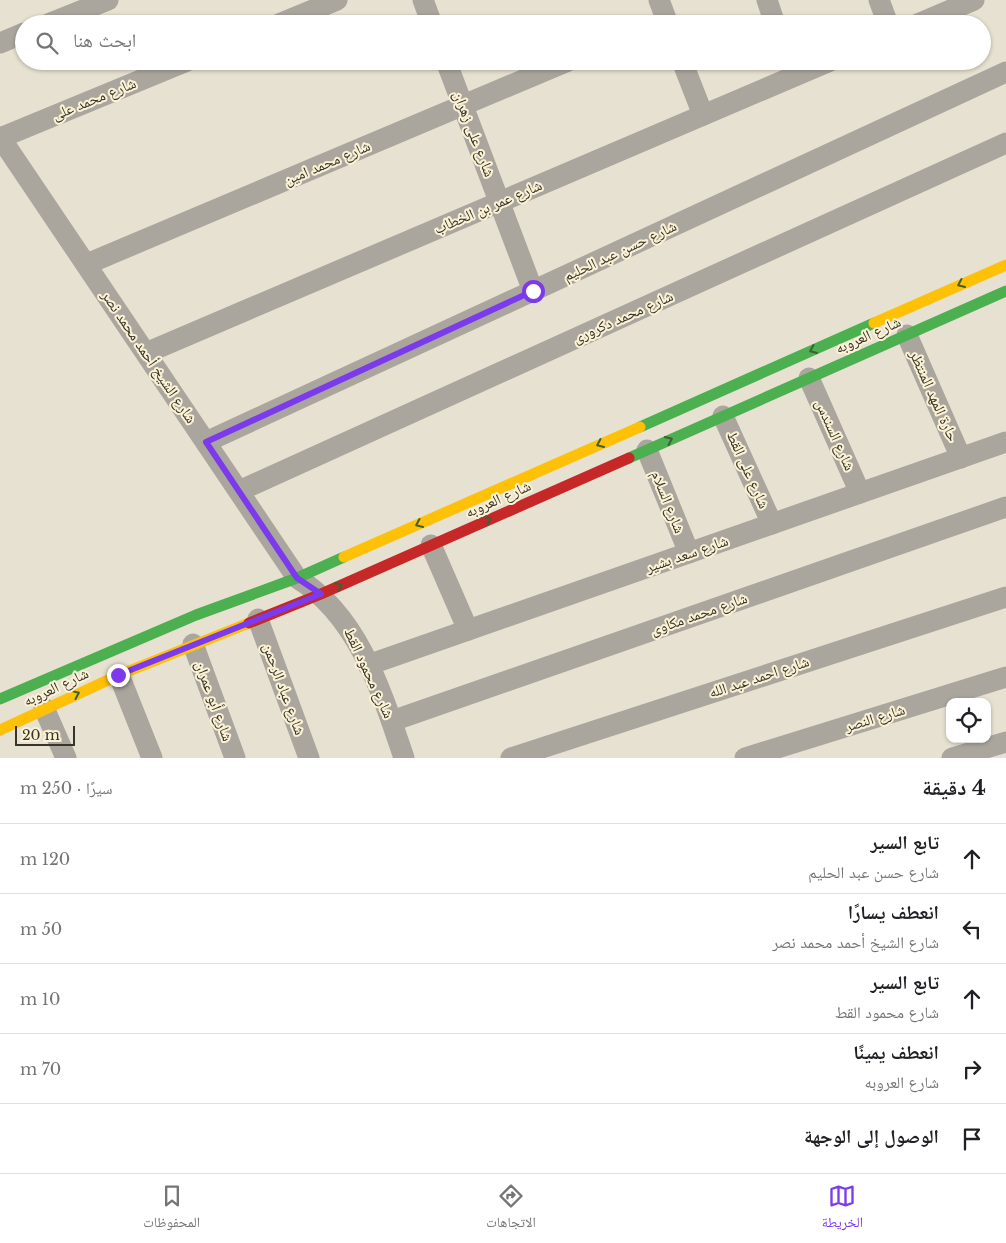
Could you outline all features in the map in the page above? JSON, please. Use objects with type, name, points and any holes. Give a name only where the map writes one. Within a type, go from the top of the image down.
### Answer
[{"type":"street","points":[[70,15],[108,0]]},
{"type":"street","points":[[300,15],[337,0]]},
{"type":"street","points":[[423,0],[429,15]]},
{"type":"street","points":[[658,0],[664,15]]},
{"type":"street","points":[[767,0],[772,15]]},
{"type":"street","points":[[879,0],[885,15]]},
{"type":"street","points":[[939,15],[974,0]]},
{"type":"street","points":[[0,43],[15,37]]},
{"type":"street","name":"شارع محمد على","points":[[0,138],[165,70]]},
{"type":"street","name":"شارع على زهران","points":[[449,70],[533,291]]},
{"type":"street","name":"شارع محمد امين","points":[[87,264],[547,70]]},
{"type":"street","points":[[686,70],[703,115]]},
{"type":"street","name":"شارع عمر بن الخطاب","points":[[146,353],[703,115],[790,70]]},
{"type":"street","name":"شارع حسن عبد الحليم","points":[[206,442],[1006,72]]},
{"type":"street","name":"شارع الشيخ أحمد محمد نصر","points":[[0,138],[87,264],[297,578]]},
{"type":"street","name":"شارع محمد دكرورى","points":[[239,491],[1006,143]]},
{"type":"street","name":"شارع العروبه","points":[[0,699],[196,615],[297,578],[1006,265]]},
{"type":"street","name":"شارع العروبه","points":[[0,730],[118,675],[321,594],[1006,291]]},
{"type":"street","name":"حارة المهد المنتظر","points":[[907,335],[961,458]]},
{"type":"street","name":"شارع السندس","points":[[809,378],[860,493]]},
{"type":"street","name":"شارع على القط","points":[[723,416],[772,524]]},
{"type":"street","name":"شارع سعد بشير","points":[[368,665],[1006,442]]},
{"type":"street","name":"شارع السلام","points":[[647,450],[689,553]]},
{"type":"street","name":"شارع محمد مكاوى","points":[[392,722],[1006,508]]},
{"type":"street","points":[[431,545],[468,630]]},
{"type":"street","name":"شارع محمود القط","points":[[297,578],[321,594],[347,624],[368,665],[392,722],[404,758]]},
{"type":"street","name":"شارع احمد عبد الله","points":[[511,758],[1006,597]]},
{"type":"street","name":"شارع عباد الرحمن","points":[[258,619],[310,758]]},
{"type":"street","name":"شارع أبو عمران","points":[[194,644],[235,758]]},
{"type":"street","points":[[118,675],[152,758]]},
{"type":"street","name":"شارع النصر","points":[[745,758],[1006,677]]},
{"type":"street","points":[[44,708],[66,758]]},
{"type":"street","points":[[952,758],[1006,742]]},
{"type":"traffic: fast","points":[[629,458],[1006,291]]},
{"type":"traffic: fast","points":[[640,427],[874,323]]},
{"type":"traffic: fast","points":[[0,699],[196,615],[297,578],[344,557]]},
{"type":"traffic: slow","points":[[874,323],[1006,265]]},
{"type":"traffic: slow","points":[[344,557],[640,427]]},
{"type":"traffic: slow","points":[[0,730],[119,675],[249,623]]},
{"type":"traffic: jam","points":[[249,623],[321,594],[629,458]]},
{"type":"route","points":[[118,675],[321,594],[297,578],[206,442],[533,291]]}]
